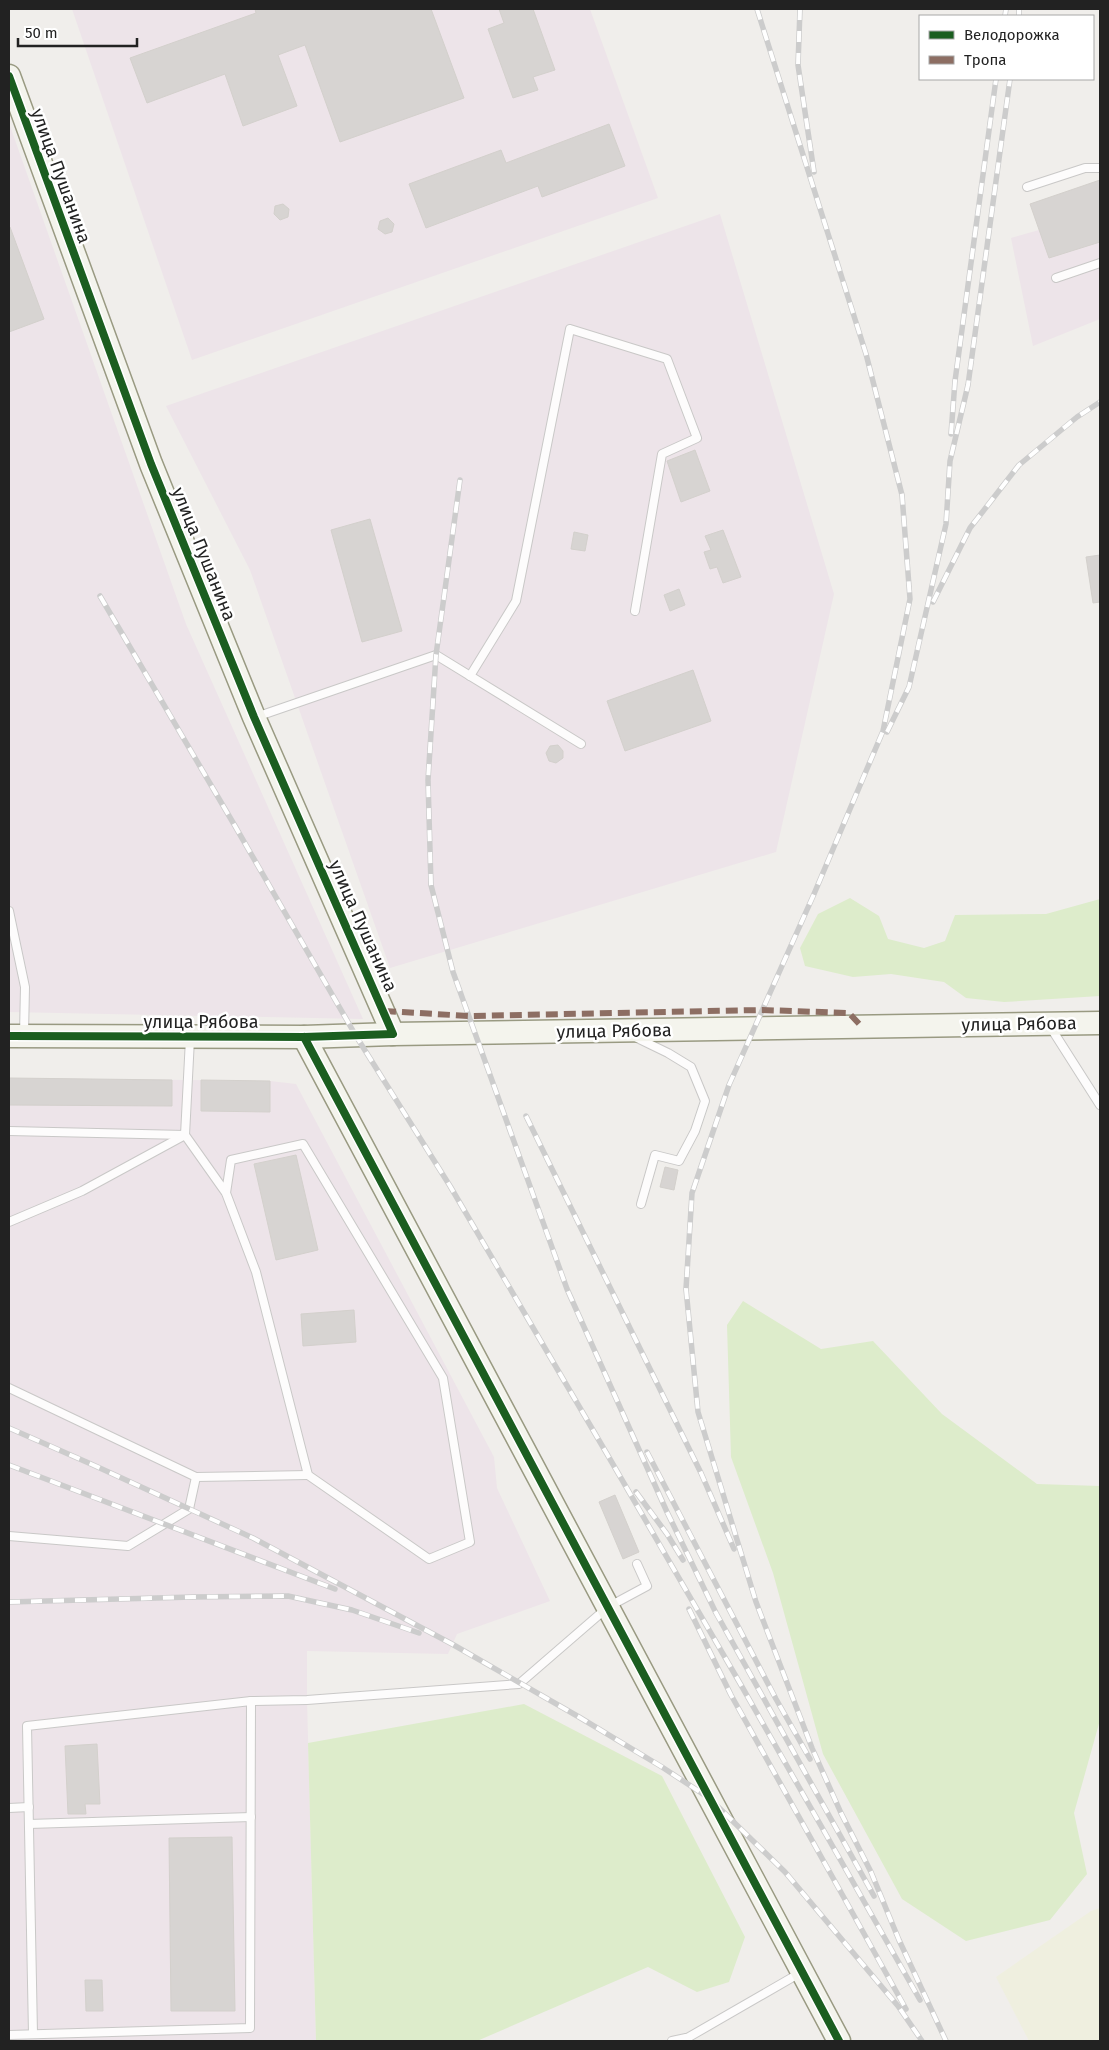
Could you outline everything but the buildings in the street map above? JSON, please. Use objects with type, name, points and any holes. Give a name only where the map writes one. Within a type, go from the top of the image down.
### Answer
[{"type":"street","name":"улица Пушанина","points":[[9,76],[151,464],[254,718],[393,1034]]},
{"type":"street","name":"улица Рябова","points":[[16,1036],[304,1037],[1100,1023]]},
{"type":"street","points":[[304,1037],[839,2041]]},
{"type":"lane","points":[[1027,187],[1086,168],[1100,168]]},
{"type":"lane","points":[[1056,278],[1100,263]]},
{"type":"lane","points":[[470,676],[516,601],[570,329],[667,359],[697,438],[662,454],[635,611]]},
{"type":"lane","points":[[254,718],[436,655],[581,744]]},
{"type":"lane","points":[[9,911],[25,987],[16,1036]]},
{"type":"lane","points":[[1048,1024],[1100,1105]]},
{"type":"lane","points":[[619,1030],[668,1052],[691,1067],[705,1101],[695,1132],[680,1161],[655,1154],[641,1204]]},
{"type":"lane","points":[[190,1037],[185,1135],[226,1193],[256,1272],[308,1475]]},
{"type":"lane","points":[[9,1131],[185,1135]]},
{"type":"lane","points":[[9,1222],[82,1191],[185,1135]]},
{"type":"lane","points":[[9,1388],[196,1476],[308,1475],[429,1559],[470,1542],[443,1378],[303,1144],[230,1160],[226,1193]]},
{"type":"lane","points":[[9,1536],[128,1546],[189,1509],[196,1476]]},
{"type":"lane","points":[[33,2034],[27,1726],[251,1701],[306,1700],[519,1684],[608,1607],[647,1586],[637,1564]]},
{"type":"lane","points":[[9,2035],[250,2028],[251,1701]]},
{"type":"lane","points":[[9,1808],[28,1807]]},
{"type":"lane","points":[[29,1824],[250,1817]]},
{"type":"lane","points":[[672,2041],[685,2040],[802,1972]]},
{"type":"shaded area","points":[[72,9],[590,9],[658,198],[192,360]]},
{"type":"shaded area","points":[[9,123],[186,624],[363,1019],[9,1012]]},
{"type":"shaded area","points":[[1100,181],[1100,319],[1033,346],[1011,238],[1039,230],[1030,204]]},
{"type":"shaded area","points":[[720,214],[834,594],[776,852],[390,968],[250,570],[166,406]]},
{"type":"shaded area","points":[[9,1078],[270,1081],[296,1084],[494,1457],[497,1488],[550,1601],[457,1634],[448,1654],[307,1651],[316,2041],[9,2041]]},
{"type":"green space","points":[[850,898],[879,916],[888,939],[924,948],[945,941],[955,915],[1046,914],[1100,899],[1100,996],[1004,1002],[966,998],[944,982],[891,974],[853,977],[805,966],[800,948],[818,914]]},
{"type":"green space","points":[[743,1301],[821,1349],[873,1341],[942,1414],[1037,1484],[1100,1486],[1100,1720],[1074,1813],[1087,1874],[1050,1920],[966,1941],[902,1899],[823,1754],[773,1573],[731,1457],[727,1325]]},
{"type":"green space","points":[[524,1704],[662,1776],[745,1937],[729,1982],[697,1992],[648,1967],[477,2041],[316,2041],[308,1743]]},
{"type":"green space","points":[[1100,1908],[1100,2041],[1029,2041],[996,1977],[1091,1911]]},
{"type":"railway","points":[[757,9],[866,354],[902,495],[910,599],[883,731],[814,894],[729,1085],[692,1193],[686,1289],[698,1412],[756,1602],[812,1748],[841,1813],[871,1872],[899,1940],[946,2041]]},
{"type":"railway","points":[[800,9],[798,65],[814,172]]},
{"type":"railway","points":[[1005,15],[1006,9]]},
{"type":"railway","points":[[1019,9],[1019,15]]},
{"type":"railway","points":[[951,434],[955,381],[996,80]]},
{"type":"railway","points":[[887,732],[909,687],[946,524],[950,461],[968,385],[1010,80]]},
{"type":"railway","points":[[933,602],[970,528],[1019,465],[1077,417],[1100,402]]},
{"type":"railway","points":[[460,480],[436,655],[428,780],[431,885],[453,972],[567,1289],[667,1512],[716,1613],[874,1896]]},
{"type":"railway","points":[[100,596],[356,1036],[450,1186],[607,1454],[920,2000]]},
{"type":"railway","points":[[526,1116],[701,1473],[734,1549]]},
{"type":"railway","points":[[9,1428],[253,1538],[452,1644],[579,1717],[709,1798],[785,1872],[898,2006],[922,2041]]},
{"type":"railway","points":[[647,1452],[776,1699],[810,1759]]},
{"type":"railway","points":[[9,1465],[335,1589]]},
{"type":"railway","points":[[636,1492],[667,1534],[683,1560]]},
{"type":"railway","points":[[9,1602],[288,1596],[352,1610],[419,1633]]},
{"type":"railway","points":[[689,1609],[731,1695],[906,2009]]},
{"type":"marked path","points":[[384,1011],[469,1016],[762,1010],[849,1013],[861,1026]]},
{"type":"cycle path","points":[[9,76],[151,464],[254,717],[393,1034],[304,1037],[9,1036]]},
{"type":"cycle path","points":[[304,1037],[839,2041]]}]
